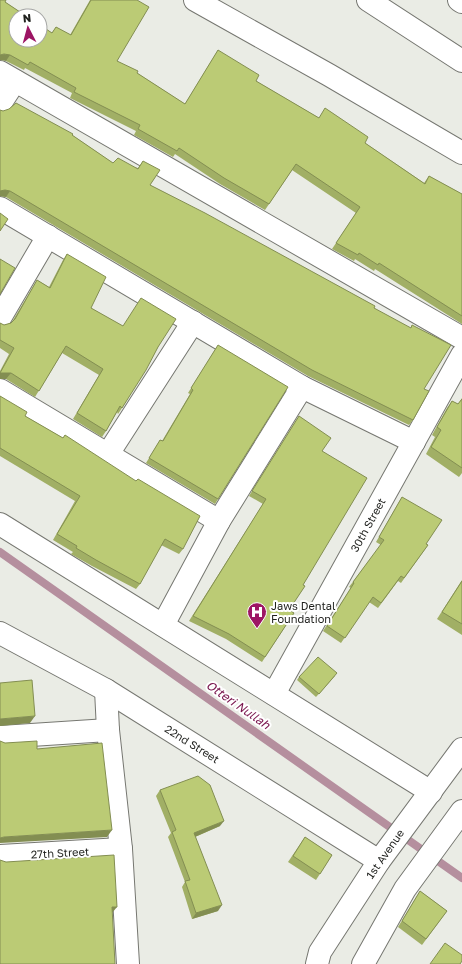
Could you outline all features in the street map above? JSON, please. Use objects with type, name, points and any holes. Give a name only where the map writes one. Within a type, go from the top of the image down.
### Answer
[{"type":"street","points":[[195,0],[329,75],[462,153]]},
{"type":"street","points":[[368,0],[462,61]]},
{"type":"street","points":[[0,104],[8,76],[462,338]]},
{"type":"street","points":[[0,208],[302,387],[414,442]]},
{"type":"street","points":[[0,318],[48,236]]},
{"type":"street","points":[[108,454],[193,322]]},
{"type":"street","name":"30th Street","points":[[274,694],[462,355]]},
{"type":"street","points":[[163,625],[219,521],[302,387]]},
{"type":"street","points":[[0,390],[219,521]]},
{"type":"street","points":[[0,524],[431,792]]},
{"type":"street","name":"22nd Street","points":[[0,633],[106,690],[379,862]]},
{"type":"street","points":[[106,690],[108,730],[121,849],[128,964]]},
{"type":"street","points":[[0,737],[108,730]]},
{"type":"street","name":"1st Avenue","points":[[317,964],[320,952],[379,862],[462,749]]},
{"type":"street","points":[[363,964],[405,889],[462,811]]},
{"type":"street","name":"27th Street","points":[[0,856],[121,849]]},
{"type":"building","points":[[0,0],[6,0],[5,2],[14,8],[8,8],[8,48],[48,48],[48,30],[52,33],[56,27],[71,35],[91,0],[137,0],[149,7],[117,61],[138,71],[137,73],[185,104],[218,50],[259,75],[256,81],[319,118],[325,108],[368,137],[365,143],[425,184],[429,176],[462,194],[462,316],[379,263],[378,265],[359,253],[358,255],[336,243],[360,207],[296,164],[269,204],[224,178],[179,148],[177,151],[138,129],[140,125],[74,92],[76,88],[30,62],[28,65],[10,55],[0,55]]},
{"type":"building","points":[[16,103],[73,134],[72,135],[113,163],[118,158],[138,169],[143,161],[160,170],[150,185],[205,213],[375,306],[374,308],[411,328],[412,325],[451,345],[424,389],[429,391],[413,420],[312,370],[10,191],[0,191],[0,110],[3,111],[9,109]]},
{"type":"building","points":[[0,213],[8,219],[0,231]]},
{"type":"building","points":[[67,254],[106,277],[91,308],[123,326],[141,298],[176,319],[158,347],[146,370],[122,408],[120,406],[106,431],[77,413],[103,369],[66,346],[39,391],[11,373],[0,373],[14,348],[0,340],[0,323],[4,325],[11,323],[15,319],[37,280],[50,288]]},
{"type":"building","points":[[0,259],[15,268],[0,294]]},
{"type":"building","points":[[218,345],[288,387],[218,499],[149,458],[160,440],[163,441],[193,390],[191,388]]},
{"type":"building","points":[[0,396],[27,412],[25,416],[63,438],[65,435],[136,481],[138,479],[200,516],[183,549],[165,539],[140,584],[76,548],[77,546],[57,534],[80,496],[0,448]]},
{"type":"building","points":[[462,399],[462,468],[431,447],[441,430],[437,427],[452,401],[458,404]]},
{"type":"building","points":[[299,416],[331,438],[322,451],[367,478],[303,585],[305,586],[289,610],[294,613],[265,657],[229,634],[193,616],[266,499],[252,491]]},
{"type":"building","points":[[402,497],[442,520],[426,544],[428,545],[404,578],[401,576],[381,603],[373,597],[345,638],[327,626],[354,583],[353,582],[384,540],[379,537]]},
{"type":"building","points":[[462,581],[462,624],[442,612]]},
{"type":"building","points":[[318,657],[337,673],[319,694],[299,677]]},
{"type":"building","points":[[32,680],[35,716],[0,719],[0,683]]},
{"type":"building","points":[[0,741],[5,743],[37,741],[37,749],[102,743],[112,830],[0,838]]},
{"type":"building","points":[[198,776],[210,785],[224,821],[194,833],[222,905],[196,913],[185,881],[190,880],[172,832],[176,830],[160,790]]},
{"type":"building","points":[[305,837],[332,855],[320,874],[293,856]]},
{"type":"building","points":[[114,855],[117,907],[112,907],[115,964],[0,964],[0,860],[6,862]]},
{"type":"building","points":[[420,891],[447,911],[426,939],[402,921]]},
{"type":"building","points":[[445,943],[462,955],[462,961],[460,964],[430,964]]},
{"type":"waterway","name":"Otteri Nullah","points":[[0,552],[462,878]]},
{"type":"place","name":"Jaws Dental Foundation","points":[[257,629]]}]
